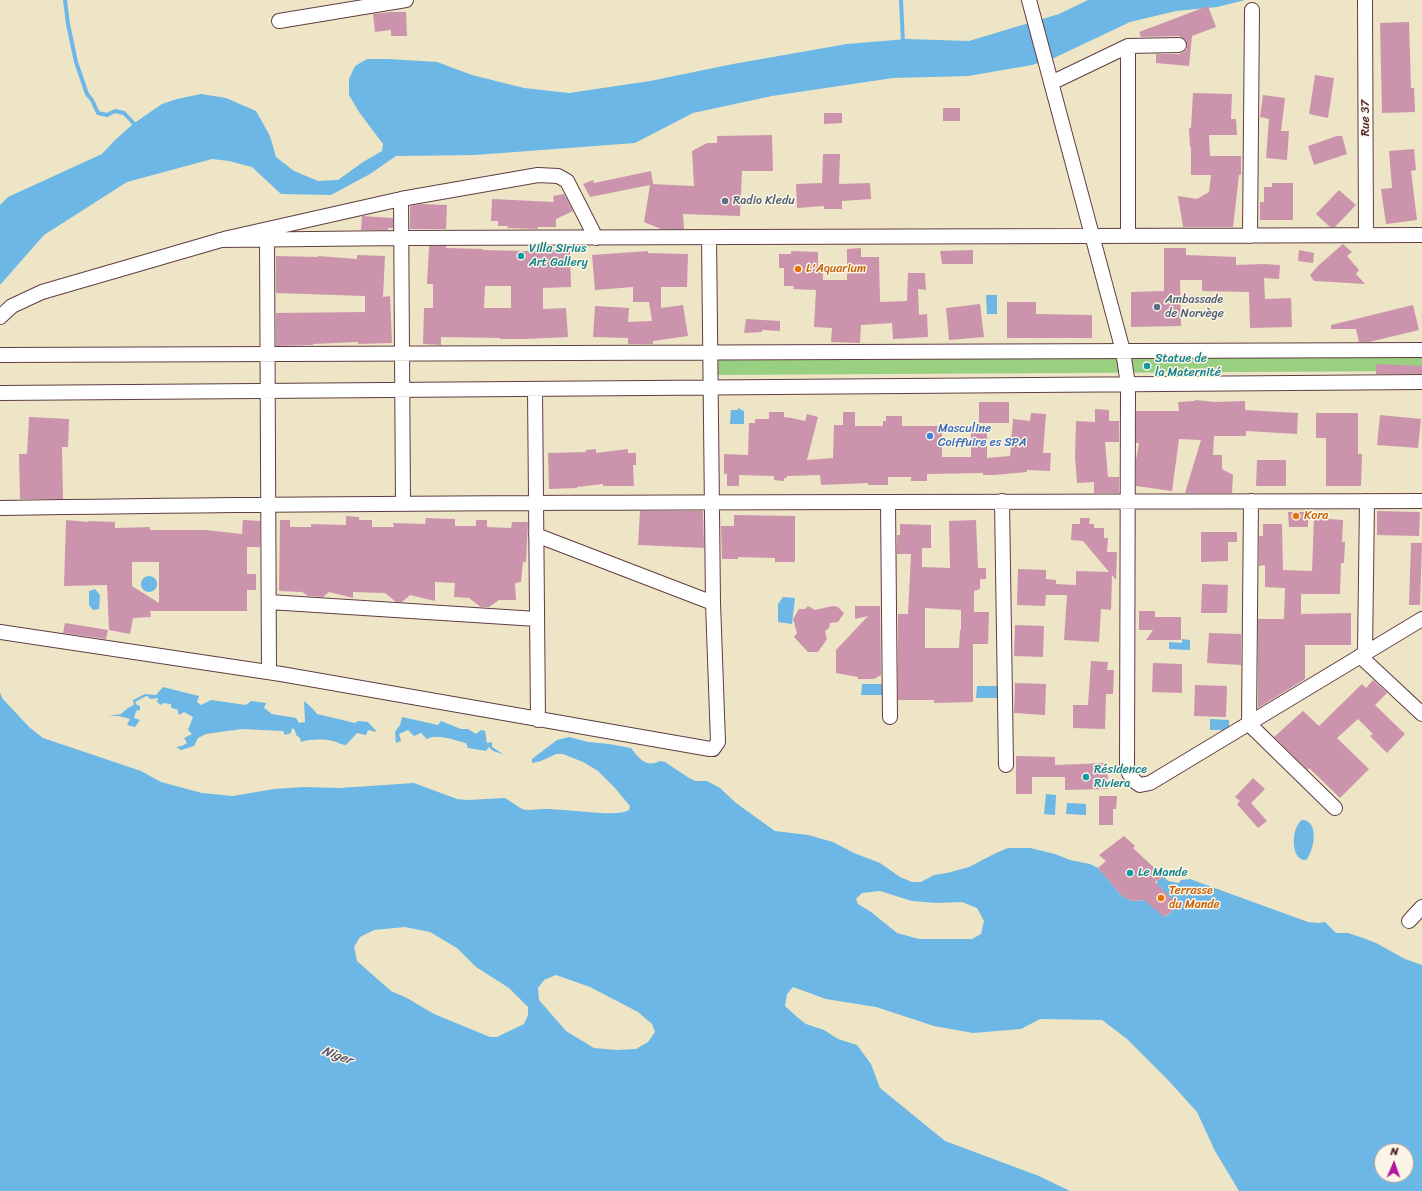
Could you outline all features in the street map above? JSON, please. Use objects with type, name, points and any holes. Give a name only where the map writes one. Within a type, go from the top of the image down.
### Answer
[{"type":"street","points":[[279,21],[406,0]]},
{"type":"street","points":[[1029,0],[1123,351],[1128,385],[1127,769],[1130,776],[1140,785],[1150,782],[1422,619]]},
{"type":"street","name":"Rue 37","points":[[1365,0],[1366,235]]},
{"type":"street","points":[[1250,236],[1252,10]]},
{"type":"street","points":[[1051,83],[1128,46],[1179,45]]},
{"type":"street","points":[[1128,46],[1128,236]]},
{"type":"street","points":[[0,317],[12,306],[42,292],[220,240],[401,199],[538,175],[558,176],[567,181],[596,238]]},
{"type":"street","points":[[401,199],[403,504]]},
{"type":"street","points":[[220,240],[402,238],[1422,235]]},
{"type":"street","points":[[0,632],[269,672],[538,720],[713,749],[718,742],[713,603],[709,237]]},
{"type":"street","points":[[267,239],[269,672]]},
{"type":"street","points":[[0,355],[1422,350]]},
{"type":"street","points":[[0,393],[1422,382]]},
{"type":"street","points":[[535,389],[538,720]]},
{"type":"street","points":[[1002,501],[1006,765]]},
{"type":"street","points":[[1250,501],[1249,724],[1335,808]]},
{"type":"street","points":[[1367,501],[1362,655],[1422,714]]},
{"type":"street","points":[[0,508],[268,504],[1422,501]]},
{"type":"street","points":[[888,502],[890,716]]},
{"type":"street","points":[[536,535],[713,603]]},
{"type":"street","points":[[269,602],[537,619]]},
{"type":"street","points":[[1409,921],[1422,906]]},
{"type":"green space","points":[[1422,357],[1422,371],[711,375],[710,358]]},
{"type":"water","points":[[1088,0],[1245,0],[1217,7],[1176,11],[1130,22],[1054,58],[1032,65],[968,76],[893,78],[772,96],[693,113],[635,143],[475,155],[396,156],[370,174],[331,195],[281,194],[252,167],[229,161],[212,159],[127,182],[44,235],[0,285],[0,205],[8,197],[102,154],[133,124],[162,104],[177,99],[201,94],[226,98],[256,111],[270,136],[276,157],[294,171],[318,181],[338,180],[363,162],[382,151],[383,144],[359,112],[349,95],[349,79],[355,66],[367,59],[437,62],[472,75],[524,88],[569,93],[650,81],[733,64],[847,44],[907,39],[969,41],[1059,14]]},
{"type":"water","points":[[986,295],[997,295],[997,314],[987,314]]},
{"type":"water","points":[[738,408],[744,411],[744,424],[730,424],[731,410],[738,410]]},
{"type":"water","points":[[149,576],[156,581],[157,584],[152,591],[149,592],[142,587],[141,584],[146,577]]},
{"type":"water","points":[[95,589],[100,595],[99,609],[93,610],[89,605],[89,591]]},
{"type":"water","points":[[783,597],[795,598],[792,624],[778,622],[778,604]]},
{"type":"water","points":[[1182,639],[1190,640],[1190,650],[1169,649],[1169,642],[1182,643]]},
{"type":"water","points":[[862,684],[883,684],[882,695],[861,695]]},
{"type":"water","points":[[977,686],[997,686],[997,698],[976,698]]},
{"type":"water","points":[[163,687],[199,696],[197,702],[201,705],[211,700],[246,705],[251,701],[266,703],[264,708],[272,714],[296,718],[299,723],[305,722],[304,701],[317,714],[355,723],[358,721],[368,722],[377,732],[368,730],[366,735],[357,733],[346,745],[343,745],[325,740],[301,742],[300,738],[296,735],[295,730],[292,728],[291,733],[285,735],[283,731],[242,729],[206,734],[198,738],[194,746],[181,750],[176,747],[187,743],[184,738],[192,734],[188,730],[193,717],[184,712],[179,715],[177,709],[171,707],[171,704],[163,703],[161,705],[157,702],[158,698],[150,699],[146,696],[135,702],[140,706],[140,710],[136,711],[134,718],[140,720],[135,727],[127,725],[130,719],[119,716],[108,716],[121,714],[134,705],[133,700],[145,694],[156,695]]},
{"type":"water","name":"Niger","points":[[0,693],[3,699],[29,727],[43,738],[141,771],[161,782],[202,793],[233,796],[274,789],[304,787],[340,788],[414,783],[457,799],[467,800],[505,798],[522,809],[528,810],[552,809],[602,813],[623,812],[629,810],[630,806],[598,771],[583,762],[563,754],[556,754],[541,761],[532,763],[532,759],[557,740],[569,737],[588,742],[631,748],[640,759],[647,763],[655,763],[660,761],[665,762],[689,778],[696,781],[707,781],[720,788],[736,803],[775,831],[808,835],[833,842],[854,853],[880,863],[900,877],[912,882],[921,882],[934,875],[969,867],[1008,848],[1030,848],[1055,854],[1070,860],[1090,864],[1098,868],[1121,895],[1131,901],[1145,900],[1165,917],[1176,908],[1157,885],[1157,881],[1164,877],[1168,881],[1179,883],[1181,880],[1190,879],[1308,922],[1325,922],[1336,933],[1348,933],[1363,938],[1376,943],[1405,959],[1422,965],[1422,1191],[1239,1191],[1215,1151],[1197,1112],[1168,1080],[1127,1039],[1102,1020],[1040,1019],[1021,1029],[973,1033],[934,1026],[876,1007],[826,999],[793,987],[787,994],[785,1006],[806,1024],[824,1030],[838,1039],[857,1045],[871,1064],[880,1088],[945,1141],[1039,1176],[1070,1191],[0,1191]],"holes":[[[880,891],[912,901],[937,903],[962,902],[977,908],[984,921],[981,934],[972,939],[919,939],[897,933],[871,912],[858,904],[856,899],[862,893]],[[405,927],[430,932],[457,948],[476,967],[509,988],[528,1007],[528,1015],[524,1024],[497,1037],[490,1037],[434,1014],[407,998],[391,991],[357,961],[354,947],[360,937],[374,930]],[[556,975],[590,987],[638,1012],[652,1024],[655,1032],[648,1042],[636,1049],[617,1050],[594,1048],[566,1031],[539,1000],[538,988],[544,980]]]},
{"type":"water","points":[[402,717],[438,725],[441,721],[461,729],[468,729],[476,734],[481,730],[485,731],[487,743],[492,742],[492,747],[503,754],[493,751],[489,747],[486,751],[468,748],[466,743],[446,738],[431,737],[427,739],[421,733],[414,736],[408,730],[399,734],[401,741],[396,743],[395,732],[400,725]]},
{"type":"water","points":[[1210,719],[1229,720],[1229,730],[1210,730]]},
{"type":"water","points":[[1046,794],[1056,795],[1055,815],[1044,814]]},
{"type":"water","points":[[1067,803],[1086,804],[1086,815],[1066,814]]},
{"type":"water","points":[[1302,820],[1307,821],[1311,825],[1314,836],[1312,850],[1306,860],[1301,859],[1297,855],[1294,843],[1296,829]]},
{"type":"building","points":[[1208,6],[1216,27],[1192,36],[1189,66],[1156,63],[1156,54],[1179,54],[1184,52],[1187,49],[1186,41],[1179,36],[1141,37],[1139,32]]},
{"type":"building","points":[[406,12],[407,36],[391,36],[391,30],[375,32],[373,14]]},
{"type":"building","points":[[1409,22],[1411,88],[1414,88],[1415,112],[1382,113],[1380,23]]},
{"type":"building","points":[[1315,75],[1334,78],[1328,118],[1309,114]]},
{"type":"building","points":[[1193,93],[1232,94],[1231,119],[1236,119],[1237,135],[1209,135],[1210,156],[1241,156],[1241,175],[1239,175],[1233,227],[1183,227],[1178,196],[1197,199],[1209,192],[1211,175],[1191,175],[1189,128],[1191,128]]},
{"type":"building","points":[[1263,95],[1285,98],[1281,131],[1289,131],[1287,160],[1266,158],[1269,119],[1260,117]]},
{"type":"building","points":[[943,108],[960,108],[960,121],[943,121]]},
{"type":"building","points":[[824,113],[842,113],[842,123],[824,124]]},
{"type":"building","points":[[772,135],[773,171],[742,171],[740,216],[683,214],[684,229],[661,229],[644,222],[650,185],[590,197],[583,184],[593,180],[594,183],[651,171],[652,184],[694,186],[692,151],[707,143],[717,143],[717,136]]},
{"type":"building","points":[[1337,136],[1342,136],[1347,154],[1314,165],[1308,146]]},
{"type":"building","points":[[1414,149],[1416,170],[1411,171],[1417,220],[1386,224],[1381,189],[1392,188],[1389,151]]},
{"type":"building","points":[[823,154],[840,154],[839,184],[870,183],[871,199],[842,201],[842,209],[824,209],[824,206],[797,208],[796,184],[822,183]]},
{"type":"building","points":[[1272,183],[1293,183],[1293,220],[1260,220],[1260,202],[1264,202],[1264,187],[1272,187]]},
{"type":"building","points":[[1339,190],[1356,205],[1335,227],[1330,227],[1316,214]]},
{"type":"building","points":[[564,194],[573,211],[556,219],[556,227],[538,227],[538,229],[507,228],[508,226],[498,226],[498,221],[491,221],[492,199],[554,202],[553,196]]},
{"type":"building","points":[[420,204],[447,205],[446,229],[410,229],[410,206]]},
{"type":"building","points":[[362,216],[393,218],[393,228],[388,228],[388,230],[361,230]]},
{"type":"building","points":[[1343,244],[1352,252],[1347,256],[1359,270],[1356,274],[1365,284],[1314,281],[1310,275]]},
{"type":"building","points":[[429,246],[446,246],[446,248],[483,250],[526,251],[570,249],[571,287],[543,288],[543,309],[566,308],[568,337],[500,339],[441,337],[441,345],[423,344],[424,308],[433,308],[433,284],[427,284]],"holes":[[[485,286],[511,286],[511,308],[484,308]]]},
{"type":"building","points":[[861,248],[861,257],[879,257],[880,302],[907,301],[908,273],[925,273],[926,290],[918,289],[919,315],[927,314],[928,337],[893,339],[892,323],[861,325],[860,343],[831,342],[832,328],[814,327],[816,290],[793,289],[794,286],[784,286],[784,268],[779,268],[779,254],[791,254],[791,251],[818,252],[818,268],[823,268],[823,280],[847,280],[847,249]]},
{"type":"building","points":[[1164,248],[1186,248],[1186,255],[1236,257],[1236,265],[1280,265],[1279,279],[1264,278],[1265,299],[1291,298],[1292,327],[1250,328],[1249,292],[1202,291],[1202,280],[1180,280],[1181,326],[1131,327],[1131,292],[1164,291]]},
{"type":"building","points":[[973,250],[973,264],[942,264],[940,251]]},
{"type":"building","points":[[1299,250],[1314,253],[1313,263],[1298,261]]},
{"type":"building","points":[[648,251],[648,253],[688,254],[687,287],[661,287],[661,308],[683,305],[688,336],[653,341],[653,344],[628,344],[628,338],[593,337],[595,306],[629,308],[628,322],[652,321],[649,302],[633,302],[633,287],[595,290],[592,255]]},
{"type":"building","points":[[357,255],[385,256],[383,297],[390,296],[392,343],[358,344],[358,342],[276,346],[276,313],[365,312],[365,296],[276,293],[276,256],[318,256],[357,259]]},
{"type":"building","points":[[1007,302],[1036,302],[1036,314],[1092,315],[1092,338],[1007,338]]},
{"type":"building","points":[[980,304],[984,337],[949,340],[946,308]]},
{"type":"building","points":[[1413,305],[1419,330],[1369,342],[1359,342],[1356,329],[1331,329],[1331,325]]},
{"type":"building","points":[[746,319],[780,321],[780,331],[762,330],[762,332],[744,333]]},
{"type":"building","points":[[1376,364],[1422,366],[1422,374],[1376,374]]},
{"type":"building","points":[[1195,400],[1215,402],[1245,401],[1245,410],[1298,413],[1297,434],[1246,431],[1246,436],[1214,436],[1213,455],[1222,455],[1222,469],[1233,475],[1232,493],[1185,493],[1201,440],[1179,439],[1172,491],[1136,486],[1136,460],[1139,443],[1136,443],[1136,411],[1179,411],[1178,402]]},
{"type":"building","points":[[979,402],[1009,402],[1009,423],[979,423]]},
{"type":"building","points":[[1095,409],[1109,410],[1109,421],[1119,421],[1119,442],[1105,442],[1108,477],[1119,477],[1119,493],[1094,493],[1094,482],[1077,483],[1075,457],[1076,421],[1095,422]]},
{"type":"building","points":[[769,412],[784,412],[784,417],[805,421],[807,414],[818,417],[807,460],[833,458],[834,425],[843,425],[843,412],[855,412],[855,426],[883,426],[883,421],[886,421],[886,416],[902,416],[902,426],[942,426],[942,457],[971,457],[971,426],[987,426],[987,458],[1010,456],[1013,419],[1030,421],[1031,413],[1046,414],[1043,453],[1051,453],[1050,471],[1027,470],[1027,472],[995,475],[983,475],[983,473],[927,474],[927,481],[911,481],[911,477],[888,477],[888,485],[868,485],[868,483],[821,485],[820,475],[787,476],[787,478],[784,478],[784,481],[774,480],[774,476],[739,475],[739,486],[727,486],[727,474],[724,474],[724,454],[748,455],[749,423],[755,423],[755,419],[769,419]]},
{"type":"building","points":[[1316,413],[1358,413],[1358,454],[1362,454],[1361,486],[1326,486],[1326,438],[1316,438]]},
{"type":"building","points":[[1380,415],[1421,419],[1418,448],[1377,445]]},
{"type":"building","points":[[29,417],[69,419],[68,447],[62,447],[63,499],[20,499],[19,454],[27,454]]},
{"type":"building","points":[[596,449],[596,453],[628,449],[628,453],[636,453],[636,465],[633,465],[634,486],[603,486],[603,484],[577,488],[549,489],[548,453],[586,452],[586,450]]},
{"type":"building","points":[[1257,460],[1286,460],[1286,486],[1256,486]]},
{"type":"building","points":[[640,511],[703,511],[704,548],[638,545]]},
{"type":"building","points":[[1377,511],[1420,512],[1419,536],[1377,535]]},
{"type":"building","points":[[1288,512],[1308,512],[1308,527],[1289,527]]},
{"type":"building","points":[[734,515],[795,516],[795,562],[775,562],[775,558],[738,557],[738,559],[722,559],[721,526],[734,526]]},
{"type":"building","points":[[346,516],[359,517],[359,520],[372,520],[372,527],[394,527],[393,523],[425,524],[426,518],[455,519],[455,526],[476,526],[476,520],[487,520],[487,527],[511,528],[512,522],[528,522],[526,562],[523,562],[521,582],[515,583],[516,600],[499,600],[489,607],[481,607],[469,598],[454,597],[455,583],[435,582],[435,601],[410,595],[402,602],[396,602],[385,593],[353,592],[353,598],[329,592],[323,597],[308,596],[302,592],[279,591],[280,520],[290,520],[290,527],[311,527],[311,524],[346,525]]},
{"type":"building","points":[[1080,518],[1090,518],[1089,524],[1094,524],[1094,528],[1104,528],[1104,538],[1108,538],[1107,552],[1117,552],[1116,580],[1112,575],[1111,610],[1101,609],[1099,642],[1064,640],[1067,595],[1046,595],[1045,606],[1017,605],[1018,569],[1046,570],[1046,579],[1056,580],[1056,584],[1076,585],[1076,571],[1109,572],[1083,541],[1071,540],[1072,524],[1080,524]]},
{"type":"building","points":[[1314,518],[1343,520],[1342,542],[1345,542],[1344,563],[1341,563],[1340,594],[1301,594],[1301,614],[1351,613],[1351,645],[1305,645],[1305,679],[1258,708],[1258,619],[1284,619],[1285,588],[1265,587],[1265,565],[1259,566],[1259,536],[1263,536],[1263,524],[1282,524],[1283,570],[1312,571]]},
{"type":"building","points":[[66,520],[115,522],[115,528],[150,527],[150,530],[205,530],[242,534],[243,520],[260,521],[260,547],[247,547],[247,574],[256,574],[256,590],[247,590],[247,611],[150,611],[151,617],[133,618],[130,634],[109,630],[107,585],[64,586]],"holes":[[[132,562],[159,562],[159,603],[132,586]]]},
{"type":"building","points":[[976,520],[978,568],[986,568],[986,579],[980,579],[980,589],[974,591],[974,612],[989,612],[988,644],[973,644],[973,702],[934,703],[934,700],[898,700],[898,614],[908,614],[911,554],[897,554],[897,535],[900,535],[900,524],[931,525],[931,548],[922,548],[922,567],[950,568],[949,521]],"holes":[[[925,608],[961,610],[959,648],[925,648]]]},
{"type":"building","points":[[1201,532],[1237,532],[1237,542],[1228,542],[1228,561],[1201,562]]},
{"type":"building","points":[[1411,543],[1422,543],[1420,605],[1409,605]]},
{"type":"building","points":[[1202,584],[1228,585],[1227,613],[1201,613]]},
{"type":"building","points":[[808,606],[815,610],[832,606],[838,607],[844,613],[838,622],[830,623],[829,628],[825,631],[827,639],[818,652],[808,652],[794,637],[797,633],[793,619],[799,609],[805,609]]},
{"type":"building","points":[[855,606],[880,606],[881,675],[874,679],[858,679],[858,677],[836,673],[836,650],[868,616],[855,619]]},
{"type":"building","points":[[1139,611],[1155,611],[1155,617],[1181,617],[1181,640],[1146,640],[1153,630],[1139,630]]},
{"type":"building","points":[[65,623],[108,630],[106,639],[63,633]]},
{"type":"building","points":[[1015,625],[1044,626],[1043,657],[1014,656]]},
{"type":"building","points":[[1209,633],[1241,634],[1241,665],[1207,663]]},
{"type":"building","points":[[1091,661],[1108,662],[1107,670],[1114,670],[1113,694],[1106,694],[1105,729],[1073,728],[1073,705],[1088,705]]},
{"type":"building","points":[[1153,663],[1182,664],[1182,693],[1152,692]]},
{"type":"building","points":[[1373,680],[1387,693],[1375,705],[1405,734],[1387,753],[1370,736],[1373,734],[1358,719],[1337,738],[1369,769],[1340,798],[1274,737],[1303,711],[1319,726],[1362,684],[1366,688]]},
{"type":"building","points":[[1015,683],[1046,684],[1045,715],[1014,713]]},
{"type":"building","points":[[1195,685],[1227,686],[1226,717],[1194,716]]},
{"type":"building","points":[[1016,756],[1055,757],[1055,765],[1107,763],[1108,789],[1065,790],[1065,777],[1032,777],[1032,794],[1016,794]]},
{"type":"building","points":[[1253,778],[1265,789],[1251,803],[1267,821],[1258,828],[1237,804],[1240,801],[1235,797]]},
{"type":"building","points":[[1099,796],[1117,796],[1116,809],[1113,809],[1113,825],[1099,825]]},
{"type":"building","name":"Le Mande","points":[[1124,836],[1135,846],[1133,848],[1164,877],[1155,882],[1179,906],[1164,917],[1144,900],[1131,901],[1121,895],[1098,868],[1106,861],[1099,855]]},
{"type":"waterway","points":[[65,0],[68,24],[76,62],[87,94],[92,100],[98,113],[107,115],[115,111],[124,113],[137,127]]},
{"type":"waterway","points":[[901,0],[903,44]]},
{"type":"place","name":"Radio Kledu","points":[[725,201]]},
{"type":"place","name":"Villa Sirius Art Gallery","points":[[521,256]]},
{"type":"place","name":"L'Aquarium","points":[[798,269]]},
{"type":"place","name":"Ambassade de Norvège","points":[[1157,307]]},
{"type":"place","name":"Statue de la Maternité","points":[[1147,366]]},
{"type":"place","name":"Masculine Coiffuire es SPA","points":[[930,436]]},
{"type":"place","name":"Kora","points":[[1296,516]]},
{"type":"place","name":"Résidence Riviera","points":[[1086,777]]},
{"type":"place","name":"Le Mande","points":[[1130,873]]},
{"type":"place","name":"Terrasse du Mande","points":[[1161,898]]}]
